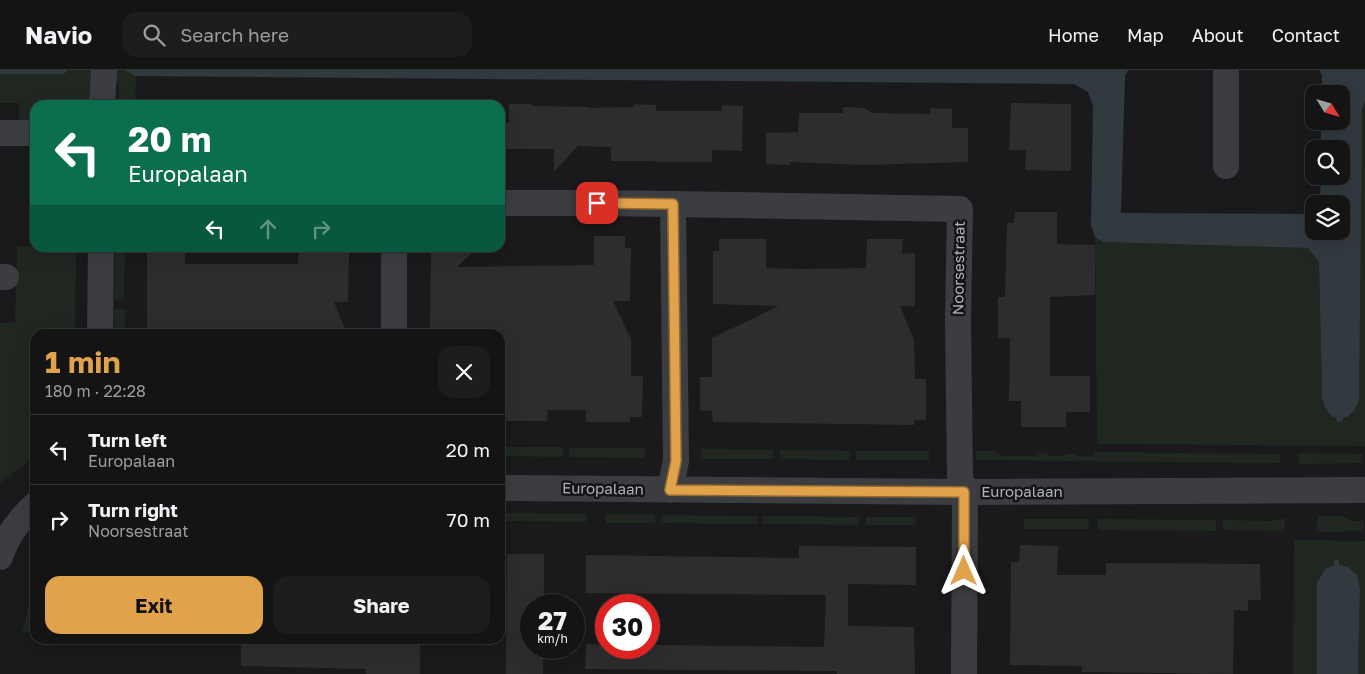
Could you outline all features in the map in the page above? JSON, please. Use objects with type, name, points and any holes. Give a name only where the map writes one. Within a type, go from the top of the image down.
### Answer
[{"type":"street","points":[[102,100],[104,70]]},
{"type":"street","points":[[1226,70],[1226,166]]},
{"type":"street","points":[[0,133],[30,133]]},
{"type":"street","name":"Noorsestraat","points":[[505,203],[960,209],[958,321],[960,477],[964,492]]},
{"type":"street","points":[[670,490],[676,461],[673,204]]},
{"type":"street","points":[[100,329],[101,252]]},
{"type":"street","points":[[394,252],[394,329]]},
{"type":"street","name":"Europalaan","points":[[505,488],[964,492],[1365,490]]},
{"type":"street","points":[[964,492],[964,674]]},
{"type":"street","points":[[0,557],[4,543],[12,529],[30,510]]},
{"type":"shaded area","points":[[0,70],[68,70],[64,74],[0,74]]},
{"type":"shaded area","points":[[68,70],[93,70],[92,100],[30,100],[30,122],[19,122],[19,103],[0,103],[0,74],[64,74]]},
{"type":"shaded area","points":[[114,70],[124,70],[136,76],[135,100],[119,100],[119,83],[114,83]]},
{"type":"shaded area","points":[[124,70],[1128,70],[1125,76],[1121,213],[1305,214],[1305,240],[1350,240],[1350,195],[1320,195],[1321,185],[1350,185],[1350,140],[1321,140],[1321,130],[1350,130],[1350,85],[1322,85],[1322,75],[1319,70],[1365,70],[1365,101],[1362,110],[1359,401],[1351,414],[1343,418],[1342,421],[1337,422],[1337,418],[1327,411],[1322,399],[1319,262],[1308,248],[1103,242],[1095,237],[1091,225],[1093,106],[1088,92],[1074,84],[136,76]]},
{"type":"shaded area","points":[[1365,101],[1365,446],[1097,444],[1095,237],[1103,242],[1308,248],[1319,262],[1322,399],[1329,413],[1338,418],[1362,110]]},
{"type":"shaded area","points":[[17,246],[30,246],[30,252],[76,252],[75,329],[30,329],[30,460],[0,483],[0,323],[15,323]]},
{"type":"shaded area","points":[[115,252],[125,252],[124,299],[114,300]]},
{"type":"shaded area","points":[[114,309],[125,309],[125,329],[114,329]]},
{"type":"shaded area","points":[[505,447],[563,447],[563,457],[505,456]]},
{"type":"shaded area","points":[[569,448],[645,448],[645,458],[569,457]]},
{"type":"shaded area","points":[[701,449],[773,450],[773,459],[701,459]]},
{"type":"shaded area","points":[[780,450],[850,451],[849,460],[780,459]]},
{"type":"shaded area","points":[[856,451],[929,451],[929,460],[856,460]]},
{"type":"shaded area","points":[[976,451],[995,451],[1000,456],[1037,456],[1037,453],[1047,453],[1048,456],[1076,454],[1076,456],[1093,457],[1094,452],[1280,454],[1280,463],[976,460]]},
{"type":"shaded area","points":[[1299,453],[1363,454],[1362,463],[1299,464]]},
{"type":"shaded area","points":[[505,513],[586,514],[586,522],[505,521]]},
{"type":"shaded area","points":[[606,514],[655,515],[655,523],[606,523]]},
{"type":"shaded area","points":[[662,515],[757,516],[757,524],[661,523]]},
{"type":"shaded area","points":[[763,516],[859,517],[859,525],[763,524]]},
{"type":"shaded area","points":[[1318,516],[1341,516],[1352,521],[1364,521],[1364,531],[1316,532]]},
{"type":"shaded area","points":[[866,517],[916,517],[916,525],[866,525]]},
{"type":"shaded area","points":[[1285,518],[1284,531],[1223,530],[1223,520],[1272,521]]},
{"type":"shaded area","points":[[1024,519],[1089,519],[1088,529],[1024,529]]},
{"type":"shaded area","points":[[1098,519],[1216,520],[1216,531],[1098,530]]},
{"type":"shaded area","points":[[1294,540],[1365,541],[1365,674],[1358,674],[1360,589],[1339,565],[1339,560],[1335,560],[1334,565],[1317,583],[1317,674],[1293,674]]},
{"type":"shaded area","points":[[1334,560],[1339,560],[1339,565],[1348,567],[1357,575],[1360,589],[1358,674],[1317,674],[1317,583],[1325,569],[1334,565]]},
{"type":"shaded area","points":[[30,601],[30,632],[22,632]]},
{"type":"building","points":[[1011,103],[1071,104],[1071,171],[1025,170],[1026,150],[1009,150]]},
{"type":"building","points":[[509,104],[588,108],[634,107],[634,104],[656,105],[656,111],[722,111],[722,105],[743,106],[742,151],[712,150],[712,162],[611,161],[611,147],[578,146],[554,172],[554,149],[505,149],[505,123],[509,123]]},
{"type":"building","points":[[843,107],[864,108],[872,113],[930,114],[930,108],[952,109],[952,128],[968,128],[968,162],[864,165],[790,162],[790,165],[766,164],[766,133],[798,132],[799,113],[843,113]]},
{"type":"building","points":[[1015,212],[1057,212],[1057,244],[1095,245],[1095,295],[1050,297],[1050,376],[1090,376],[1090,412],[1066,412],[1066,427],[1021,427],[1021,401],[1009,401],[1010,338],[998,338],[998,297],[1005,297],[1007,223],[1014,223]]},
{"type":"building","points":[[594,236],[625,236],[625,248],[631,248],[630,301],[613,301],[631,339],[631,376],[643,376],[642,417],[630,417],[630,422],[586,422],[586,410],[548,410],[547,421],[505,421],[505,329],[430,329],[431,252],[473,252],[457,267],[594,265]]},
{"type":"building","points":[[719,239],[766,239],[766,268],[802,269],[866,268],[867,239],[903,239],[902,254],[915,253],[915,306],[900,306],[914,340],[915,379],[926,379],[926,420],[914,420],[914,425],[713,422],[712,411],[700,410],[700,377],[712,377],[712,338],[779,306],[713,304],[713,251],[719,251]]},
{"type":"building","points":[[147,252],[185,252],[185,264],[298,264],[299,252],[349,252],[348,302],[334,302],[345,329],[147,329]]},
{"type":"building","points":[[1020,545],[1058,546],[1057,575],[1106,575],[1106,563],[1260,564],[1261,600],[1248,600],[1248,611],[1234,610],[1233,674],[1082,672],[1082,666],[1010,665],[1011,562],[1019,562]]},
{"type":"building","points":[[799,546],[916,547],[916,585],[848,584],[848,626],[914,627],[915,674],[837,674],[836,671],[585,669],[586,644],[595,644],[595,659],[660,659],[660,645],[824,647],[826,595],[586,593],[586,555],[799,558]]},
{"type":"building","points":[[507,554],[544,554],[544,594],[520,594],[520,659],[543,659],[543,674],[506,674]]},
{"type":"building","points":[[241,644],[420,644],[420,674],[366,674],[366,669],[241,666]]},
{"type":"route","points":[[597,203],[673,204],[676,461],[670,490],[964,492],[964,571]]}]
